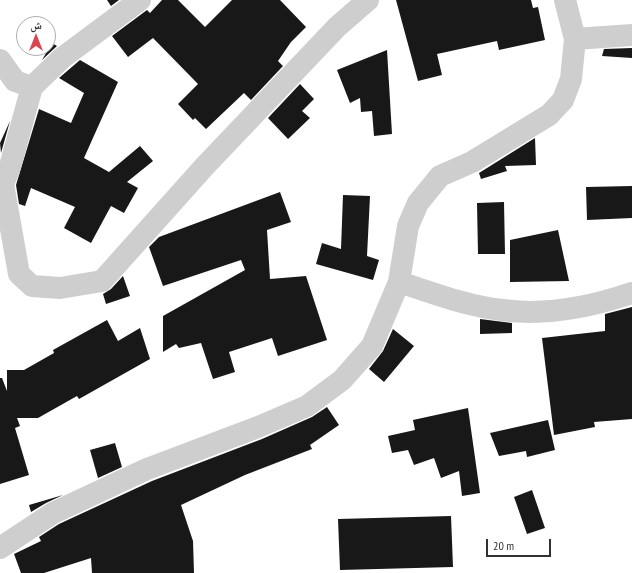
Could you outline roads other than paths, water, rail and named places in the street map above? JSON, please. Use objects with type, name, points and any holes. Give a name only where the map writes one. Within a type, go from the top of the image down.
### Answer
[{"type":"street","points":[[140,0],[62,58],[32,87],[10,170],[2,185],[19,274],[32,286],[60,288],[102,281],[230,139],[337,26],[368,0]]},
{"type":"street","points":[[0,548],[53,513],[147,469],[258,427],[307,406],[342,380],[372,346],[399,282],[408,226],[418,203],[440,176],[472,162],[549,114],[563,100],[571,79],[575,39],[565,0]]},
{"type":"street","points":[[575,39],[632,35]]},
{"type":"street","points":[[0,60],[15,81],[32,87]]},
{"type":"street","points":[[399,282],[449,299],[503,310],[558,310],[583,306],[631,293]]}]
